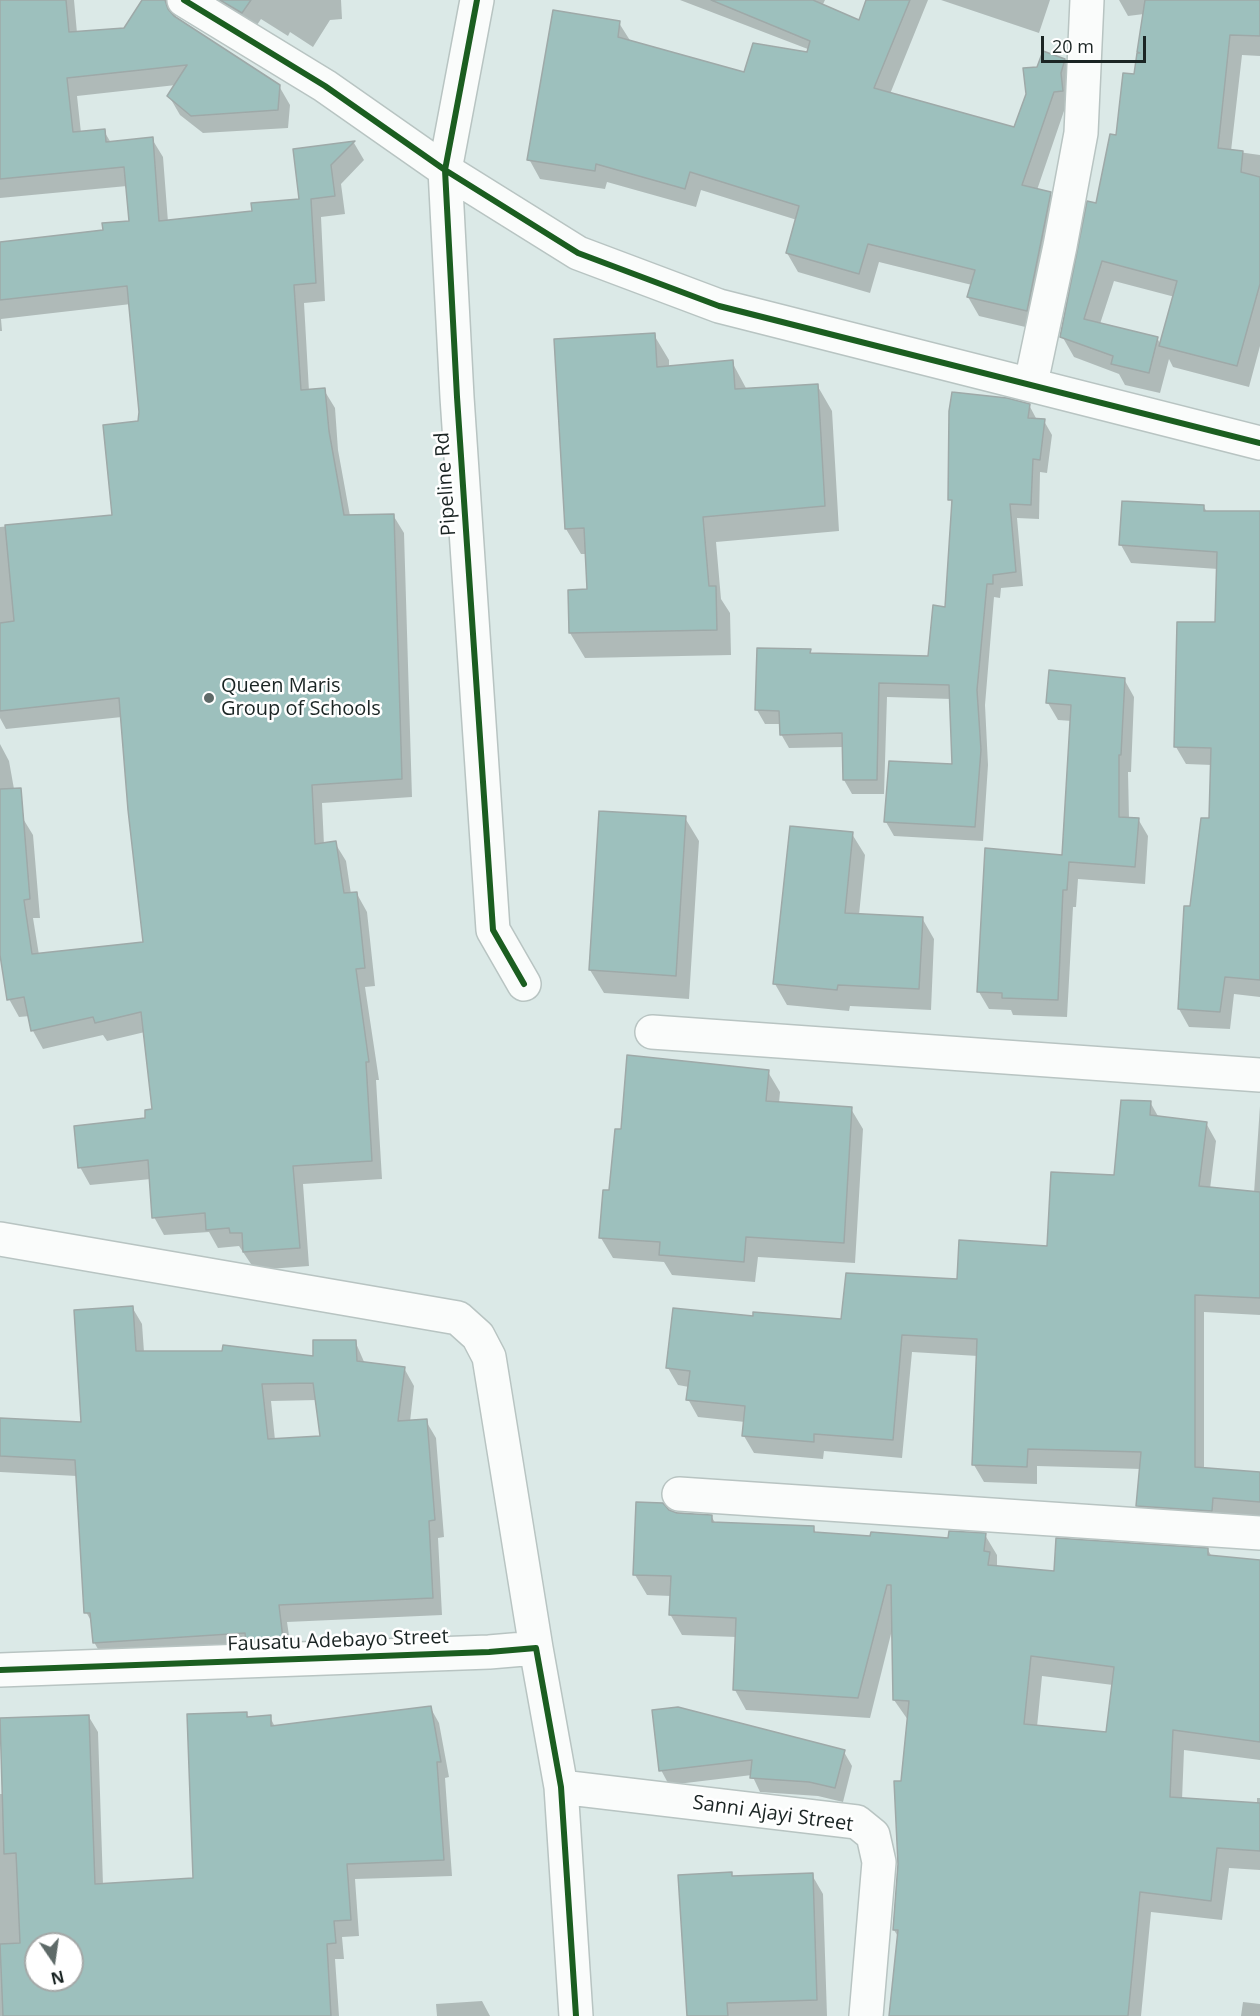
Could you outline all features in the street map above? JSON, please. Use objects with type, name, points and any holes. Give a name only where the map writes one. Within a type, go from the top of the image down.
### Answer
[{"type":"street","points":[[184,0],[325,86],[445,170],[578,253],[719,306],[1031,383],[1260,443]]},
{"type":"street","name":"Pipeline Rd","points":[[477,0],[445,170],[493,930],[524,984]]},
{"type":"street","points":[[1031,383],[1060,246],[1080,133],[1087,0]]},
{"type":"street","points":[[652,1032],[1260,1075]]},
{"type":"street","points":[[0,1239],[458,1318],[478,1336],[489,1357],[561,1787],[576,2016]]},
{"type":"street","points":[[679,1494],[1260,1533]]},
{"type":"street","name":"Fausatu Adebayo Street","points":[[0,1670],[489,1652],[536,1648]]},
{"type":"street","name":"Sanni Ajayi Street","points":[[561,1787],[857,1822],[873,1835],[879,1862],[866,2016]]},
{"type":"building","points":[[0,0],[66,0],[69,32],[124,28],[142,0],[165,0],[174,16],[280,85],[278,110],[191,116],[167,96],[187,65],[67,78],[73,132],[105,129],[106,142],[153,137],[159,221],[252,211],[251,203],[299,199],[293,149],[355,141],[331,165],[335,196],[311,199],[316,283],[294,285],[301,390],[325,388],[329,431],[344,515],[394,514],[402,779],[312,785],[315,844],[336,841],[344,893],[357,892],[365,968],[356,969],[369,1062],[366,1062],[372,1161],[293,1166],[300,1248],[243,1252],[242,1233],[230,1233],[229,1228],[206,1230],[205,1213],[152,1218],[148,1160],[78,1168],[74,1126],[145,1118],[145,1110],[152,1109],[141,1012],[95,1023],[93,1017],[31,1031],[24,997],[7,1000],[0,955],[0,789],[21,788],[30,899],[24,900],[32,954],[143,942],[128,810],[119,698],[0,711],[0,623],[14,621],[5,525],[112,515],[103,425],[138,421],[139,412],[127,286],[0,300],[0,242],[103,230],[102,223],[129,221],[124,167],[0,179]]},
{"type":"building","points":[[220,0],[251,0],[242,13]]},
{"type":"building","points":[[711,0],[813,0],[859,20],[866,0],[910,0],[874,88],[1014,127],[1026,94],[1023,68],[1037,67],[1043,51],[1065,59],[1061,73],[1063,91],[1054,92],[1022,185],[1051,192],[1027,311],[967,297],[975,270],[868,244],[859,274],[786,253],[799,206],[690,172],[685,189],[596,164],[595,171],[527,160],[553,10],[620,21],[618,37],[744,72],[753,43],[807,52],[810,41]]},
{"type":"building","points":[[1145,0],[1260,0],[1260,36],[1230,35],[1218,148],[1243,151],[1241,172],[1260,177],[1260,284],[1237,366],[1159,346],[1177,281],[1102,261],[1084,319],[1158,337],[1149,373],[1111,364],[1113,356],[1060,337],[1087,201],[1096,203],[1110,134],[1116,135],[1123,73],[1134,74],[1137,53],[1140,53],[1137,52]]},
{"type":"building","points":[[655,333],[657,367],[733,360],[735,389],[818,384],[825,506],[703,517],[709,586],[716,586],[717,630],[569,633],[568,590],[587,589],[584,528],[565,529],[554,339]]},
{"type":"building","points":[[952,392],[1007,398],[1030,404],[1028,418],[1045,419],[1040,460],[1033,459],[1031,505],[1010,504],[1016,572],[993,575],[993,584],[987,584],[977,690],[981,750],[975,827],[884,822],[889,761],[952,764],[949,685],[879,683],[877,780],[843,780],[842,733],[780,735],[779,711],[755,710],[757,648],[811,649],[810,653],[928,656],[933,605],[945,607],[952,500],[948,500],[949,411]]},
{"type":"building","points":[[1122,501],[1204,505],[1204,511],[1260,511],[1260,980],[1225,977],[1220,1012],[1178,1009],[1184,906],[1190,906],[1201,818],[1209,818],[1211,748],[1174,747],[1177,622],[1215,622],[1217,552],[1119,545]]},
{"type":"building","points":[[1049,670],[1125,678],[1121,755],[1119,755],[1119,817],[1139,818],[1135,867],[1069,862],[1067,890],[1063,890],[1058,1000],[1002,998],[1002,993],[977,992],[985,848],[1062,855],[1071,705],[1046,703]]},
{"type":"building","points":[[599,811],[686,816],[676,976],[589,970]]},
{"type":"building","points":[[790,826],[853,832],[845,913],[923,917],[919,989],[838,985],[837,990],[773,984]]},
{"type":"building","points":[[627,1055],[769,1070],[766,1101],[852,1107],[844,1243],[746,1237],[744,1262],[659,1255],[660,1242],[599,1238],[603,1190],[609,1190],[615,1129],[621,1129]]},
{"type":"building","points":[[1121,1100],[1151,1101],[1150,1115],[1207,1122],[1199,1186],[1260,1192],[1260,1298],[1195,1295],[1195,1467],[1260,1472],[1260,1502],[1213,1498],[1212,1511],[1136,1506],[1141,1452],[1028,1449],[1027,1467],[972,1465],[977,1339],[902,1335],[893,1440],[814,1434],[814,1442],[742,1436],[745,1406],[686,1400],[690,1371],[666,1368],[673,1308],[753,1316],[753,1312],[841,1319],[846,1273],[957,1279],[959,1240],[1047,1246],[1051,1172],[1114,1175]]},
{"type":"building","points":[[133,1306],[136,1351],[222,1351],[223,1345],[313,1356],[313,1340],[356,1340],[357,1361],[405,1367],[398,1421],[427,1419],[435,1520],[429,1521],[433,1598],[279,1605],[283,1639],[263,1642],[246,1642],[245,1633],[93,1643],[90,1613],[84,1613],[75,1460],[0,1456],[0,1418],[81,1422],[74,1310]],"holes":[[[313,1383],[320,1436],[268,1439],[262,1384]]]},
{"type":"building","points":[[636,1502],[663,1503],[669,1510],[677,1513],[712,1515],[712,1522],[814,1526],[814,1532],[870,1536],[871,1532],[948,1538],[949,1531],[986,1533],[984,1551],[990,1552],[988,1565],[1054,1571],[1056,1538],[1208,1548],[1208,1555],[1260,1560],[1260,1742],[1173,1730],[1170,1797],[1260,1803],[1260,1851],[1217,1848],[1211,1901],[1140,1892],[1128,2016],[889,2016],[898,1930],[893,1930],[898,1864],[894,1781],[901,1781],[909,1701],[893,1700],[891,1585],[887,1585],[858,1698],[733,1690],[736,1618],[669,1615],[671,1576],[633,1575]],"holes":[[[1031,1656],[1114,1667],[1106,1732],[1024,1724]]]},
{"type":"building","points":[[431,1706],[441,1762],[437,1762],[444,1860],[347,1864],[351,1920],[334,1921],[336,1943],[327,1944],[331,2016],[3,2016],[0,1944],[20,1943],[16,1853],[4,1854],[0,1718],[89,1715],[95,1884],[193,1878],[187,1714],[247,1712],[247,1717],[271,1715],[271,1726]]},
{"type":"building","points":[[678,1707],[845,1750],[835,1788],[809,1782],[750,1778],[752,1760],[659,1771],[652,1710]]},
{"type":"building","points":[[732,1872],[732,1876],[813,1873],[817,2000],[727,2003],[728,2016],[687,2016],[678,1875]]},
{"type":"cycle path","points":[[184,0],[325,86],[445,170],[578,253],[719,306],[1260,443]]},
{"type":"cycle path","points":[[477,0],[445,170],[457,397],[493,930],[524,984]]},
{"type":"cycle path","points":[[0,1670],[489,1652],[536,1648],[561,1787],[576,2016]]},
{"type":"place","name":"Queen Maris Group of Schools","points":[[209,698]]}]
